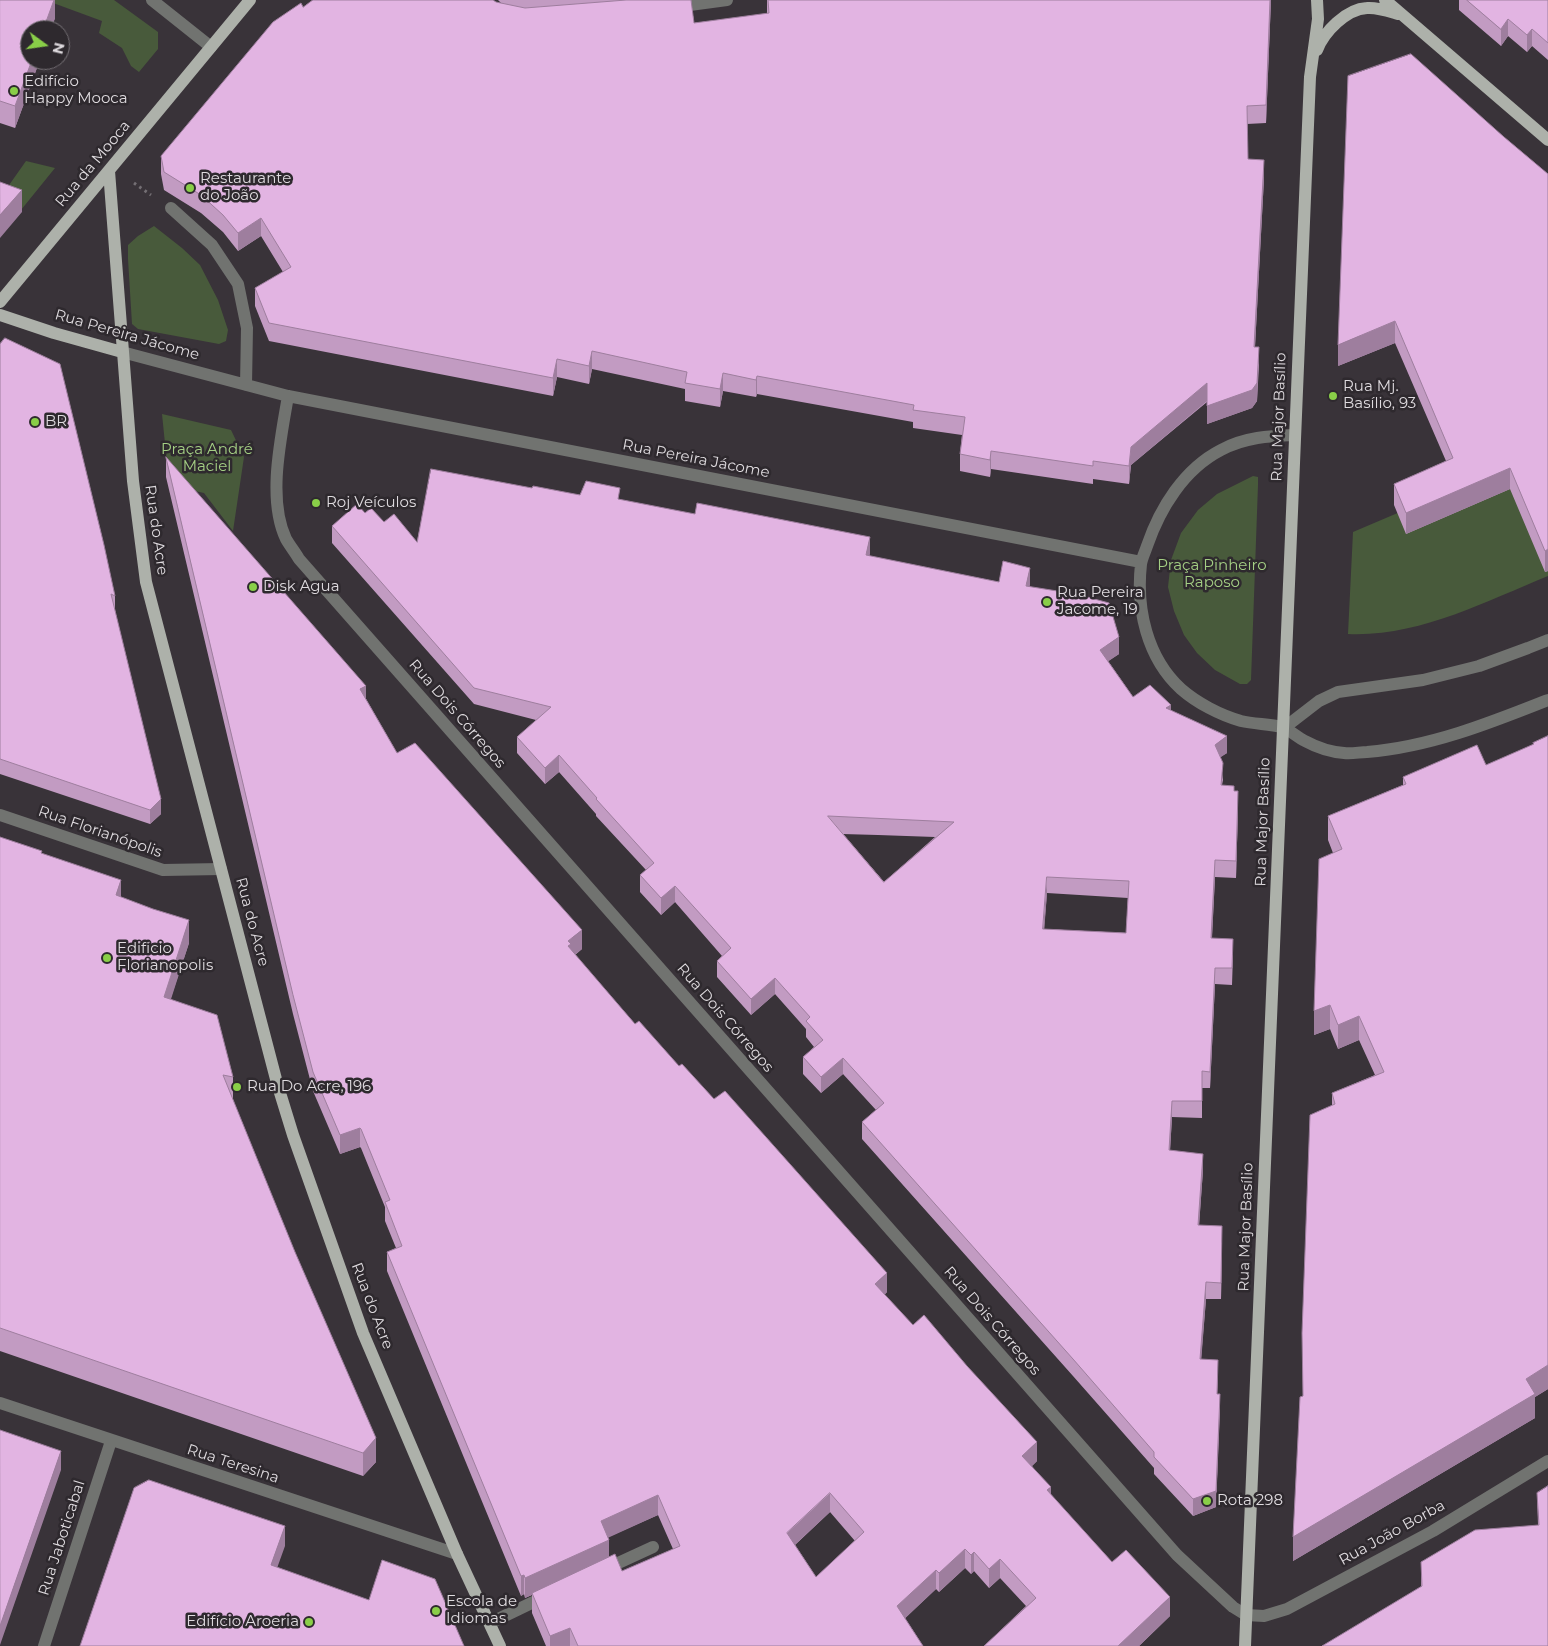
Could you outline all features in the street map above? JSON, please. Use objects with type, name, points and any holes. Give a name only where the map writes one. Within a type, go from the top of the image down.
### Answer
[{"type":"main road","name":"Rua da Mooca","points":[[0,302],[250,0]]},
{"type":"main road","name":"Rua Major Basílio","points":[[1244,1646],[1310,77],[1318,19],[1317,0]]},
{"type":"main road","points":[[1385,0],[1548,140]]},
{"type":"main road","points":[[1310,77],[1314,58],[1324,37],[1339,22],[1353,12],[1366,8],[1375,8],[1403,16]]},
{"type":"main road","name":"Rua do Acre","points":[[110,169],[133,481],[146,582],[277,1083],[292,1135],[363,1333],[457,1554],[500,1646]]},
{"type":"main road","name":"Rua Pereira Jácome","points":[[0,315],[54,333],[122,352]]},
{"type":"street","points":[[152,0],[211,47]]},
{"type":"street","points":[[658,8],[727,0]]},
{"type":"street","points":[[171,208],[212,245],[238,284],[248,328],[246,385]]},
{"type":"street","name":"Rua Pereira Jácome","points":[[122,352],[288,396],[1141,562]]},
{"type":"street","name":"Rua Dois Córregos","points":[[288,396],[276,482],[279,514],[286,538],[299,559],[1177,1555],[1233,1607],[1246,1615]]},
{"type":"street","points":[[1295,435],[1258,437],[1220,450],[1200,464],[1171,495],[1151,532],[1141,562],[1140,595],[1144,625],[1152,647],[1163,668],[1181,689],[1203,704],[1241,721],[1284,728],[1306,742],[1344,753],[1383,750],[1422,743],[1496,720],[1548,700]]},
{"type":"street","points":[[1284,728],[1319,701],[1338,692],[1423,680],[1479,666],[1548,640]]},
{"type":"street","name":"Rua Florianópolis","points":[[0,815],[163,870],[221,869]]},
{"type":"street","name":"Rua Teresina","points":[[0,1403],[457,1554]]},
{"type":"street","name":"Rua Jaboticabal","points":[[44,1646],[111,1441]]},
{"type":"street","name":"Rua João Borba","points":[[1246,1615],[1264,1616],[1287,1609],[1433,1531],[1548,1461]]},
{"type":"street","points":[[590,1576],[653,1547]]},
{"type":"street","points":[[490,1623],[554,1593]]},
{"type":"path","points":[[110,169],[171,208]]},
{"type":"green space","points":[[45,0],[114,0],[158,32],[158,49],[139,72],[131,66],[122,48],[99,33],[102,21]]},
{"type":"green space","points":[[26,161],[55,168],[21,210],[22,212],[0,204],[0,186],[7,188]]},
{"type":"green space","points":[[154,226],[200,265],[218,300],[228,330],[226,341],[219,344],[138,329],[132,324],[128,245]]},
{"type":"green space","name":"Praça André Maciel","points":[[162,414],[231,430],[244,457],[233,531],[204,493],[190,490],[170,493]]},
{"type":"green space","points":[[1548,449],[1548,576],[1475,607],[1426,624],[1400,630],[1348,634],[1353,532]]},
{"type":"green space","name":"Praça Pinheiro Raposo","points":[[1253,476],[1258,477],[1258,485],[1251,680],[1247,684],[1240,684],[1215,670],[1197,653],[1184,635],[1174,611],[1168,587],[1171,560],[1181,533],[1198,510],[1217,494]]},
{"type":"building","points":[[0,0],[54,0],[47,20],[20,20],[20,70],[28,70],[15,106],[0,101]]},
{"type":"building","points":[[313,0],[493,0],[525,8],[626,0],[691,0],[694,23],[769,13],[768,0],[1270,0],[1266,105],[1247,106],[1248,159],[1264,160],[1254,347],[1259,347],[1257,383],[1252,390],[1207,406],[1207,383],[1131,447],[1129,466],[1093,461],[1093,466],[991,451],[990,460],[960,454],[965,417],[913,410],[914,405],[757,376],[756,380],[723,373],[720,389],[685,383],[687,372],[592,351],[589,366],[557,359],[553,378],[269,323],[255,288],[291,267],[261,218],[238,233],[223,215],[201,195],[164,172],[161,156],[273,22],[301,3],[303,7]]},
{"type":"building","points":[[1467,0],[1548,0],[1548,43],[1532,29],[1527,35],[1508,19],[1501,29]]},
{"type":"building","points":[[1411,54],[1548,174],[1548,549],[1545,551],[1510,468],[1406,513],[1394,484],[1453,458],[1395,321],[1338,345],[1348,76]]},
{"type":"building","points":[[0,182],[22,190],[0,215]]},
{"type":"building","points":[[5,338],[60,364],[115,596],[111,594],[161,799],[150,810],[0,759],[0,344]]},
{"type":"building","points":[[166,457],[366,686],[360,689],[397,753],[415,743],[582,930],[568,941],[571,944],[568,946],[635,1024],[639,1021],[679,1066],[682,1064],[714,1099],[725,1091],[887,1273],[875,1284],[913,1325],[924,1315],[967,1366],[1037,1442],[1022,1456],[1051,1487],[1047,1490],[1112,1562],[1126,1550],[1170,1597],[1118,1646],[984,1646],[1036,1598],[1000,1559],[989,1569],[974,1552],[971,1555],[965,1549],[939,1573],[936,1570],[897,1606],[923,1646],[578,1646],[570,1628],[550,1636],[532,1593],[615,1554],[622,1571],[680,1546],[658,1495],[601,1521],[609,1540],[525,1578],[524,1575],[521,1576],[387,1252],[402,1246],[385,1202],[390,1200],[361,1129],[340,1135],[313,1072],[293,995]],"holes":[[[830,1493],[864,1532],[816,1577],[787,1533]]]},
{"type":"building","points":[[431,469],[580,495],[586,481],[620,488],[618,499],[695,514],[697,503],[870,537],[866,555],[999,582],[1003,561],[1030,568],[1026,586],[1076,594],[1109,603],[1119,637],[1100,650],[1133,697],[1150,685],[1171,705],[1166,708],[1227,736],[1215,745],[1223,763],[1221,785],[1234,786],[1234,791],[1238,791],[1236,861],[1215,860],[1211,938],[1233,939],[1232,968],[1215,968],[1210,1072],[1202,1071],[1202,1101],[1172,1101],[1169,1150],[1203,1154],[1198,1225],[1222,1226],[1221,1283],[1206,1282],[1200,1359],[1218,1360],[1217,1394],[1220,1394],[1216,1491],[1193,1499],[1154,1457],[1154,1452],[1073,1359],[862,1122],[884,1103],[843,1058],[821,1077],[803,1057],[823,1040],[806,1021],[810,1017],[775,978],[751,999],[717,961],[731,948],[675,886],[661,898],[640,875],[654,863],[559,755],[545,768],[517,737],[551,707],[474,688],[332,526],[357,504],[365,513],[371,508],[384,522],[394,514],[417,542]],"holes":[[[828,816],[954,822],[884,882]],[[1047,877],[1129,881],[1126,933],[1043,929]]]},
{"type":"building","points":[[1548,736],[1548,1365],[1526,1379],[1535,1394],[1293,1537],[1300,1397],[1303,1396],[1302,1333],[1310,1115],[1335,1104],[1332,1093],[1384,1072],[1359,1016],[1338,1025],[1330,1005],[1314,1011],[1319,859],[1342,849],[1328,816],[1406,784],[1403,777],[1477,745],[1486,765]]},
{"type":"building","points":[[0,837],[121,880],[116,895],[189,920],[164,997],[217,1015],[233,1077],[223,1075],[295,1252],[376,1438],[363,1453],[0,1328]]},
{"type":"building","points":[[0,1430],[61,1451],[0,1626]]},
{"type":"building","points":[[149,1480],[285,1526],[271,1565],[369,1600],[382,1560],[435,1579],[464,1646],[80,1646],[134,1488]]},
{"type":"building","points":[[1548,1486],[1548,1646],[1322,1646],[1422,1586],[1421,1562],[1475,1530],[1539,1525],[1537,1493]]},
{"type":"place","name":"Edifício Happy Mooca","points":[[14,91]]},
{"type":"place","name":"Restaurante do João","points":[[190,188]]},
{"type":"place","name":"Rua Mj. Basílio, 93","points":[[1333,396]]},
{"type":"place","name":"BR","points":[[35,422]]},
{"type":"place","name":"Roj Veículos","points":[[316,503]]},
{"type":"place","name":"Disk Agua","points":[[253,587]]},
{"type":"place","name":"Rua Pereira Jacome, 19","points":[[1047,602]]},
{"type":"place","name":"Edificio Florianopolis","points":[[107,958]]},
{"type":"place","name":"Rua Do Acre, 196","points":[[237,1087]]},
{"type":"place","name":"Rota 298","points":[[1207,1501]]},
{"type":"place","name":"Escola de Idiomas","points":[[436,1611]]},
{"type":"place","name":"Edifício Aroeria","points":[[309,1622]]}]
